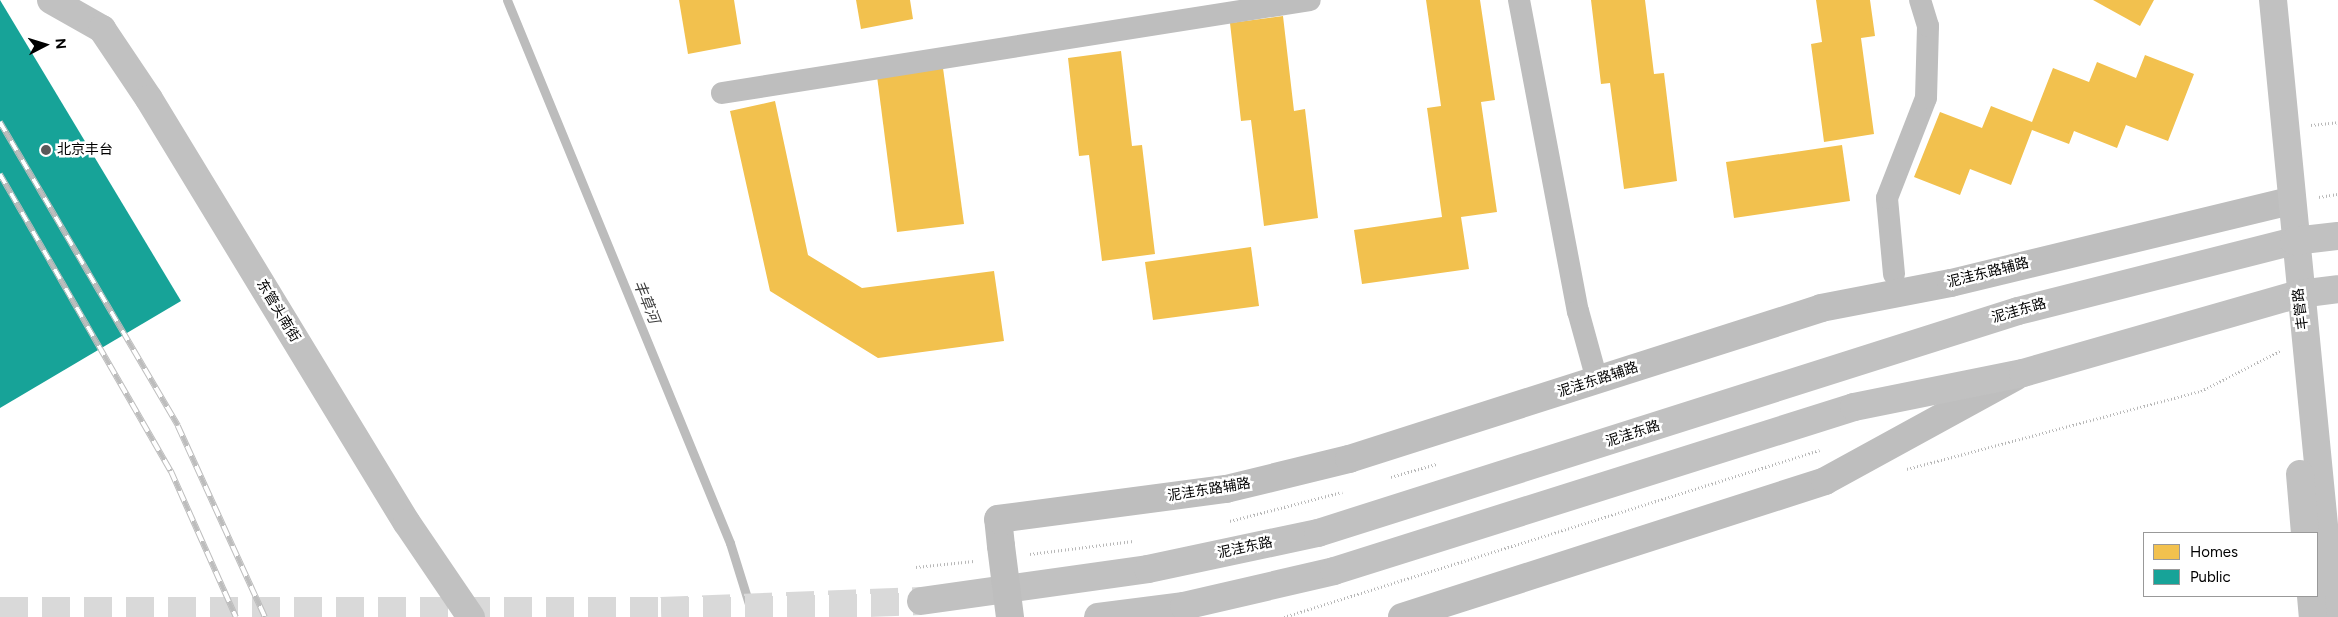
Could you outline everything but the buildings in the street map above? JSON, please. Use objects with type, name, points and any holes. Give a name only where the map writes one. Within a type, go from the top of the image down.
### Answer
[{"type":"main road","points":[[51,0],[102,29],[149,99]]},
{"type":"main road","name":"东管头南街","points":[[92,0],[149,99],[407,523],[471,617]]},
{"type":"main road","name":"丰管路","points":[[2255,0],[2283,203]]},
{"type":"main road","name":"丰管路","points":[[2273,0],[2283,203],[2291,297],[2305,532]]},
{"type":"main road","name":"泥洼东路","points":[[921,600],[1148,569],[1318,533],[2018,311],[2286,243],[2338,236]]},
{"type":"main road","points":[[1098,617],[1184,606],[1334,571],[1854,407],[2023,374],[2291,297],[2338,289]]},
{"type":"main road","name":"丰管路","points":[[2291,297],[2334,617]]},
{"type":"main road","points":[[407,523],[449,617]]},
{"type":"main road","points":[[2311,597],[2313,617]]},
{"type":"street","points":[[722,93],[1277,2],[1310,0]]},
{"type":"street","points":[[1519,0],[1578,311],[1597,380]]},
{"type":"street","points":[[1894,274],[1887,198],[1926,98],[1928,26],[1920,0]]},
{"type":"street","name":"泥洼东路辅路","points":[[1010,617],[998,519],[1226,489],[1348,459],[1862,297],[1950,283],[2283,203]]},
{"type":"street","points":[[1402,617],[1825,481],[2023,374]]},
{"type":"waterway","name":"丰草河","points":[[507,0],[730,543],[753,617]]},
{"type":"tunnel","points":[[0,611],[661,611],[921,601]]},
{"type":"railway","points":[[0,122],[178,426],[265,617]]},
{"type":"railway","points":[[0,174],[171,471],[236,617]]},
{"type":"place","name":"北京丰台","points":[[46,150]]}]
